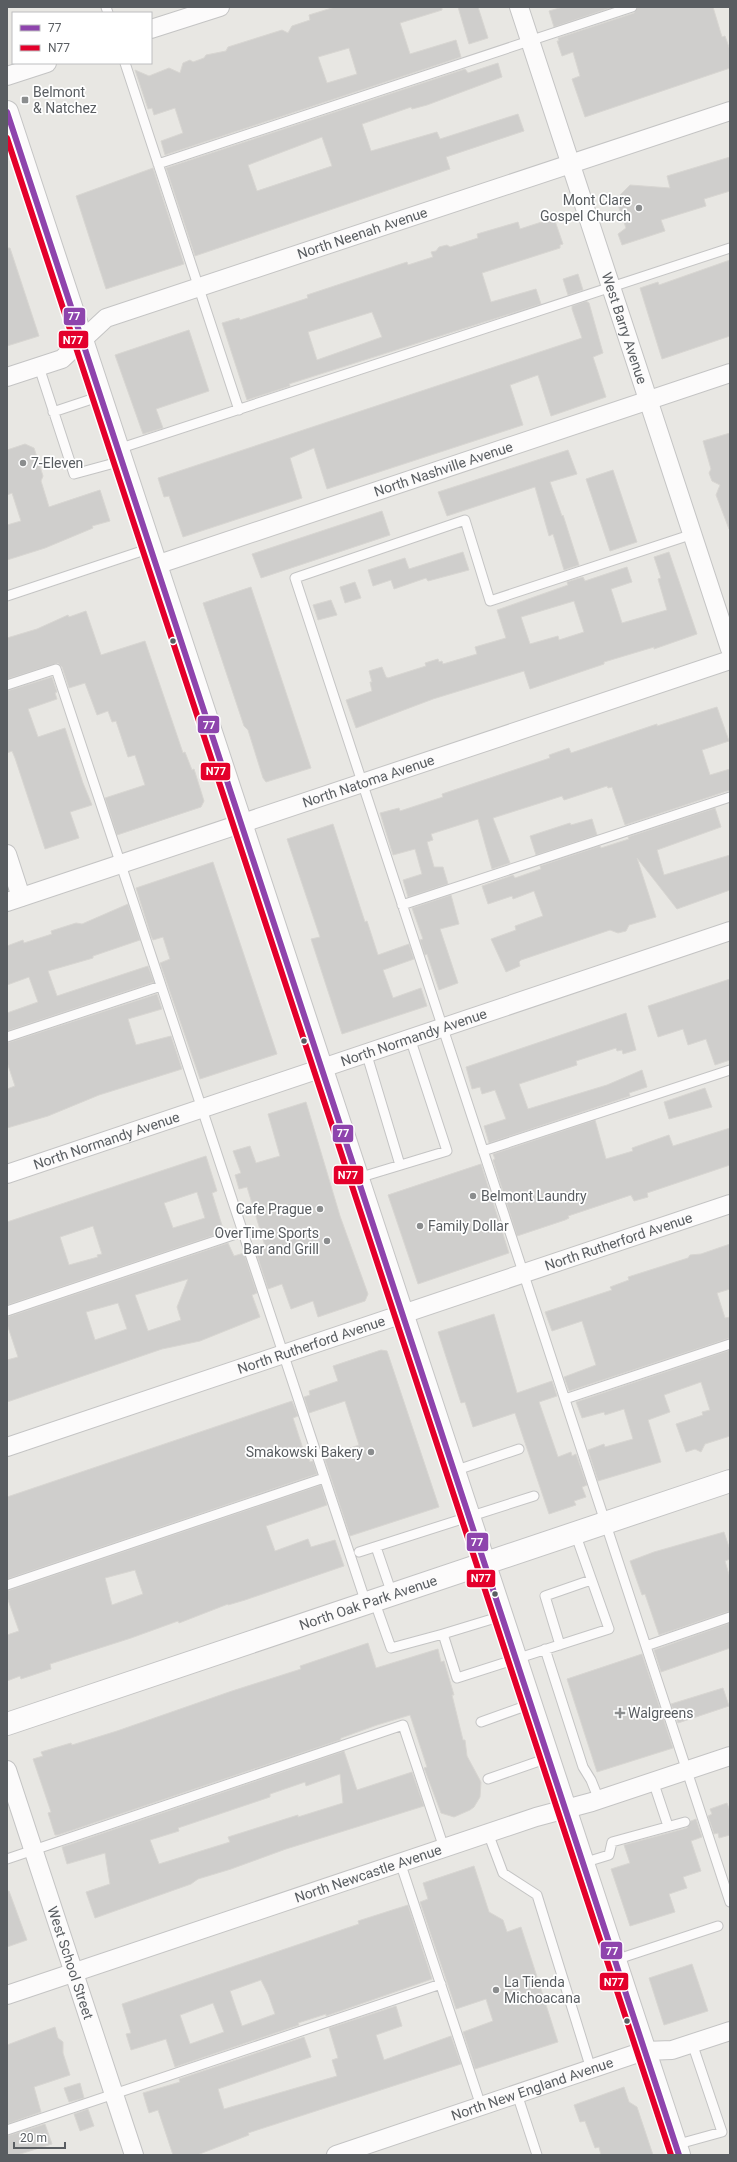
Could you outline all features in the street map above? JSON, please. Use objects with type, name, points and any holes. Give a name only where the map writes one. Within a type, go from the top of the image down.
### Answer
[{"type":"main road","points":[[7,112],[677,2150]]},
{"type":"main road","name":"North Oak Park Avenue","points":[[7,1724],[484,1563],[730,1482]]},
{"type":"street","points":[[152,29],[220,7]]},
{"type":"street","name":"West Barry Avenue","points":[[519,7],[730,650]]},
{"type":"street","points":[[7,76],[43,64]]},
{"type":"street","name":"North Neenah Avenue","points":[[7,378],[62,359],[106,318],[730,111]]},
{"type":"street","name":"North Nashville Avenue","points":[[153,557],[730,373]]},
{"type":"street","name":"North Natoma Avenue","points":[[14,899],[730,660]]},
{"type":"street","points":[[7,854],[14,899]]},
{"type":"street","name":"North Normandy Avenue","points":[[7,1174],[321,1067],[730,931]]},
{"type":"street","name":"North Rutherford Avenue","points":[[7,1447],[730,1204]]},
{"type":"street","name":"North Newcastle Avenue","points":[[7,1995],[536,1817],[599,1800],[730,1756]]},
{"type":"street","name":"West School Street","points":[[7,1770],[134,2155]]},
{"type":"street","name":"North New England Avenue","points":[[336,2155],[644,2051],[672,2050],[730,2031]]},
{"type":"lane","points":[[158,164],[632,7]]},
{"type":"lane","points":[[125,64],[238,410]]},
{"type":"lane","points":[[39,367],[74,474],[238,410],[730,248]]},
{"type":"lane","points":[[53,412],[101,396]]},
{"type":"lane","points":[[692,534],[490,601],[465,520],[295,578],[605,1523],[728,1892],[730,1902]]},
{"type":"lane","points":[[7,596],[153,557]]},
{"type":"lane","points":[[7,685],[56,669],[324,1478],[377,1599],[391,1648],[444,1634],[502,1616]]},
{"type":"lane","points":[[402,905],[730,797]]},
{"type":"lane","points":[[7,1037],[161,986]]},
{"type":"lane","points":[[358,1178],[447,1151],[410,1038]]},
{"type":"lane","points":[[366,1052],[400,1165]]},
{"type":"lane","points":[[483,1151],[730,1070]]},
{"type":"lane","points":[[7,1311],[242,1232]]},
{"type":"lane","points":[[565,1399],[730,1344]]},
{"type":"lane","points":[[454,1471],[519,1449]]},
{"type":"lane","points":[[7,1585],[324,1478]]},
{"type":"lane","points":[[359,1552],[534,1496]]},
{"type":"lane","points":[[444,1634],[457,1678],[609,1629],[575,1533]]},
{"type":"lane","points":[[376,1547],[377,1599]]},
{"type":"lane","points":[[560,1645],[545,1596],[591,1580]]},
{"type":"lane","points":[[646,1646],[730,1617]]},
{"type":"lane","points":[[545,1649],[583,1767],[591,1780],[599,1800]]},
{"type":"lane","points":[[481,1722],[531,1704]]},
{"type":"lane","points":[[7,1859],[403,1725],[444,1848]]},
{"type":"lane","points":[[488,1779],[548,1758]]},
{"type":"lane","points":[[653,1781],[668,1826]]},
{"type":"lane","points":[[583,1863],[609,1855],[612,1842],[685,1822]]},
{"type":"lane","points":[[488,1833],[502,1873],[537,1895],[591,2069]]},
{"type":"lane","points":[[400,1862],[481,2106]]},
{"type":"lane","points":[[615,1960],[718,1926]]},
{"type":"lane","points":[[7,2130],[441,1984]]},
{"type":"lane","points":[[677,2150],[726,2135],[692,2043]]},
{"type":"lane","points":[[517,2094],[537,2155]]},
{"type":"building","points":[[335,7],[442,7],[442,10],[400,23],[410,54],[456,40],[461,57],[165,155],[161,141],[183,133],[175,108],[154,115],[152,108],[148,109],[135,70],[149,76],[169,68],[180,73],[183,63],[190,60],[193,62],[204,58],[206,55],[226,51],[228,47],[282,30],[288,33],[292,26],[310,20],[309,15]],"holes":[[[349,48],[357,74],[327,83],[318,57]]]},
{"type":"building","points":[[458,7],[478,7],[488,38],[469,44]]},
{"type":"building","points":[[563,7],[613,7],[554,27],[549,11]]},
{"type":"building","points":[[638,7],[713,7],[722,37],[725,36],[730,50],[730,68],[585,117],[572,79],[580,76],[573,52],[562,56],[557,41],[559,41],[558,38],[634,13]]},
{"type":"building","points":[[498,63],[502,77],[427,105],[412,109],[411,107],[362,124],[371,151],[437,132],[440,139],[518,114],[524,131],[446,157],[450,169],[195,256],[166,168],[465,69],[468,73]],"holes":[[[322,137],[332,166],[257,191],[248,165]]]},
{"type":"building","points":[[730,157],[730,191],[704,199],[706,206],[661,220],[665,231],[622,245],[618,234],[626,228],[616,199],[630,185],[670,188],[667,176]]},
{"type":"building","points":[[153,168],[184,264],[106,289],[76,196]]},
{"type":"building","points":[[554,218],[563,244],[560,245],[560,248],[482,273],[491,302],[536,289],[541,304],[289,384],[290,386],[247,400],[222,323],[239,318],[240,320],[308,298],[307,295],[407,262],[408,265],[433,257],[431,252],[436,251],[439,247],[447,245],[450,247],[478,238],[477,234],[518,222],[520,229]],"holes":[[[372,312],[382,337],[317,360],[308,332]]]},
{"type":"building","points":[[7,248],[10,248],[39,336],[7,346]]},
{"type":"building","points":[[730,260],[730,336],[662,359],[640,288],[658,282],[659,285]]},
{"type":"building","points":[[578,274],[583,290],[568,295],[563,279]]},
{"type":"building","points":[[586,301],[589,303],[603,353],[593,357],[606,397],[551,416],[538,375],[510,385],[523,425],[327,489],[314,448],[290,458],[302,498],[183,537],[169,496],[164,497],[158,478],[582,338],[572,306]]},
{"type":"building","points":[[189,330],[209,391],[156,409],[163,428],[143,434],[115,355]]},
{"type":"building","points":[[730,433],[729,529],[716,495],[720,485],[712,481],[709,473],[711,469],[703,441]]},
{"type":"building","points":[[25,444],[34,448],[43,476],[41,481],[49,507],[100,490],[110,521],[92,526],[93,528],[45,548],[7,560],[7,525],[21,521],[12,493],[7,495],[7,450]]},
{"type":"building","points":[[568,450],[577,474],[550,482],[562,516],[563,515],[579,565],[564,570],[553,534],[549,536],[535,487],[447,516],[438,492]]},
{"type":"building","points":[[613,470],[637,542],[610,551],[586,479]]},
{"type":"building","points":[[382,511],[390,535],[261,578],[252,554]]},
{"type":"building","points":[[463,552],[469,570],[428,581],[426,578],[394,589],[391,580],[373,586],[368,570],[405,558],[409,569]]},
{"type":"building","points":[[669,552],[697,634],[654,649],[654,647],[604,662],[604,664],[530,689],[524,671],[433,699],[356,728],[346,700],[372,691],[370,682],[372,682],[369,671],[382,667],[386,677],[388,678],[426,666],[425,663],[438,659],[439,662],[442,661],[443,664],[477,654],[475,647],[506,638],[497,610],[568,585],[567,582],[583,577],[585,581],[627,567],[632,582],[611,589],[622,623],[667,610],[658,579],[661,578],[654,557]],"holes":[[[574,601],[584,632],[559,640],[558,636],[530,644],[521,617]]]},
{"type":"building","points":[[355,582],[361,598],[345,603],[340,587]]},
{"type":"building","points":[[251,587],[311,768],[266,782],[263,778],[248,730],[244,726],[203,603]]},
{"type":"building","points":[[331,600],[337,615],[318,620],[313,605]]},
{"type":"building","points":[[86,611],[101,655],[145,641],[183,753],[185,752],[192,770],[194,769],[204,801],[201,807],[117,835],[105,798],[145,785],[135,755],[128,757],[116,721],[112,722],[108,711],[97,715],[85,683],[69,688],[62,667],[58,663],[7,679],[7,638],[37,629],[68,615],[69,617]]},
{"type":"building","points":[[52,677],[57,692],[55,693],[57,699],[28,709],[38,737],[65,728],[83,783],[92,805],[70,812],[79,838],[45,849],[15,758],[12,751],[7,753],[7,691]]},
{"type":"building","points":[[717,707],[729,741],[702,750],[710,775],[730,769],[730,790],[625,825],[612,787],[608,788],[607,786],[564,800],[562,796],[493,818],[510,863],[492,869],[478,819],[431,834],[433,840],[427,842],[434,867],[443,867],[448,884],[408,897],[403,880],[422,874],[415,849],[393,855],[380,813],[399,808],[400,811],[443,797],[442,794],[550,758],[549,755],[569,748],[571,753],[657,724],[657,726]]},
{"type":"building","points":[[715,808],[721,827],[657,850],[664,875],[730,855],[730,890],[677,909],[637,858],[656,917],[629,925],[626,931],[618,933],[610,930],[521,960],[519,962],[520,966],[506,972],[491,939],[516,930],[515,926],[543,916],[534,891],[513,899],[512,896],[488,904],[482,886],[513,875],[515,878],[541,869],[540,866],[600,846],[601,848],[629,839],[628,837]]},
{"type":"building","points":[[592,819],[597,835],[536,855],[530,836],[570,823],[571,825]]},
{"type":"building","points":[[333,824],[365,922],[367,921],[378,955],[409,944],[414,959],[383,970],[393,998],[421,988],[427,1006],[342,1034],[311,939],[320,937],[287,839]]},
{"type":"building","points":[[213,862],[277,1054],[200,1079],[160,963],[170,959],[163,937],[153,940],[136,888]]},
{"type":"building","points":[[451,895],[459,924],[440,929],[458,983],[439,990],[427,954],[425,955],[420,940],[423,939],[412,908]]},
{"type":"building","points":[[128,904],[140,940],[93,956],[93,958],[48,971],[57,996],[148,966],[154,982],[7,1031],[7,1013],[38,1002],[29,977],[7,985],[7,946],[23,940],[24,943],[52,934],[51,931],[76,923],[82,924]]},
{"type":"building","points":[[730,979],[730,1060],[715,1065],[706,1039],[688,1045],[683,1029],[658,1037],[648,1006]]},
{"type":"building","points":[[157,994],[162,1009],[128,1019],[136,1045],[171,1036],[182,1069],[99,1095],[48,1116],[7,1128],[7,1089],[15,1086],[7,1062],[7,1043]]},
{"type":"building","points":[[626,1013],[636,1050],[623,1054],[622,1050],[617,1051],[616,1048],[576,1061],[577,1065],[519,1084],[528,1109],[607,1085],[642,1070],[647,1087],[629,1093],[630,1096],[489,1143],[484,1126],[506,1119],[495,1090],[482,1094],[480,1087],[472,1089],[466,1067]]},
{"type":"building","points":[[705,1088],[712,1107],[669,1119],[664,1102]]},
{"type":"building","points":[[306,1102],[340,1216],[368,1294],[365,1301],[318,1317],[313,1301],[291,1309],[282,1284],[268,1289],[255,1249],[265,1246],[247,1187],[239,1189],[235,1175],[241,1173],[233,1151],[250,1146],[256,1163],[280,1156],[268,1114]]},
{"type":"building","points":[[595,1120],[606,1159],[633,1151],[632,1148],[669,1135],[673,1146],[730,1128],[730,1165],[647,1193],[648,1197],[634,1201],[631,1195],[568,1216],[569,1218],[565,1220],[517,1236],[493,1160],[495,1159],[493,1154]]},
{"type":"building","points":[[206,1156],[217,1191],[212,1193],[224,1232],[7,1305],[7,1222]],"holes":[[[197,1192],[205,1218],[173,1228],[164,1203]],[[93,1226],[102,1254],[97,1255],[98,1257],[69,1265],[60,1237]]]},
{"type":"building","points":[[481,1164],[509,1253],[418,1284],[388,1195]]},
{"type":"building","points":[[228,1243],[234,1256],[244,1253],[257,1293],[252,1295],[260,1317],[200,1341],[162,1349],[7,1402],[7,1360],[18,1357],[7,1324],[7,1317]],"holes":[[[188,1279],[177,1307],[181,1320],[148,1331],[135,1295]],[[118,1303],[127,1329],[95,1340],[86,1312]]]},
{"type":"building","points":[[730,1244],[730,1289],[717,1293],[725,1318],[730,1317],[730,1338],[569,1391],[564,1377],[596,1365],[582,1321],[552,1331],[545,1312],[612,1290],[610,1287],[629,1280],[628,1277],[688,1258],[690,1255],[701,1254]]},
{"type":"building","points":[[494,1314],[517,1393],[552,1381],[557,1396],[539,1402],[558,1457],[571,1452],[572,1456],[576,1454],[587,1485],[582,1487],[586,1497],[574,1501],[576,1505],[549,1514],[515,1413],[473,1427],[465,1402],[461,1403],[438,1332]]},
{"type":"building","points":[[381,1350],[387,1351],[439,1507],[350,1536],[324,1457],[359,1445],[345,1401],[309,1413],[304,1397],[310,1395],[309,1391],[338,1381],[333,1366]]},
{"type":"building","points":[[730,1350],[730,1436],[705,1444],[701,1452],[695,1449],[686,1452],[676,1424],[703,1415],[702,1412],[710,1410],[701,1382],[664,1395],[670,1412],[648,1420],[661,1462],[598,1481],[588,1450],[604,1444],[605,1447],[633,1439],[624,1409],[605,1415],[604,1412],[582,1418],[576,1402]]},
{"type":"building","points":[[292,1401],[298,1416],[293,1418],[305,1455],[307,1454],[310,1462],[313,1461],[317,1474],[7,1579],[7,1497]]},
{"type":"building","points":[[321,1485],[327,1505],[266,1526],[275,1551],[308,1539],[311,1547],[335,1540],[344,1566],[245,1600],[228,1604],[179,1623],[178,1621],[50,1664],[51,1669],[21,1679],[20,1676],[7,1681],[7,1635],[19,1631],[7,1597],[7,1591]],"holes":[[[135,1570],[143,1594],[112,1605],[105,1578]]]},
{"type":"building","points":[[724,1532],[730,1550],[730,1559],[725,1561],[730,1578],[730,1611],[659,1635],[645,1594],[642,1595],[630,1561],[654,1552]]},
{"type":"building","points":[[730,1623],[730,1648],[661,1672],[654,1650]]},
{"type":"building","points":[[368,1643],[376,1668],[438,1649],[441,1662],[444,1661],[454,1695],[452,1695],[463,1740],[465,1740],[467,1756],[481,1782],[480,1797],[474,1807],[470,1810],[454,1817],[441,1813],[424,1768],[427,1767],[410,1715],[377,1725],[341,1738],[340,1740],[55,1835],[48,1813],[51,1812],[33,1759],[43,1756],[41,1752],[71,1743],[72,1745],[117,1731],[301,1669],[300,1666]]},
{"type":"building","name":"Walgreens","points":[[642,1654],[673,1748],[597,1772],[567,1679]]},
{"type":"building","points":[[723,1688],[729,1706],[678,1723],[671,1704]]},
{"type":"building","points":[[344,1751],[357,1790],[412,1772],[424,1806],[286,1849],[198,1879],[191,1884],[95,1918],[86,1892],[110,1884],[105,1853],[67,1864],[62,1847]],"holes":[[[340,1774],[343,1803],[298,1817],[298,1815],[228,1837],[230,1842],[159,1864],[150,1840],[179,1831],[178,1828],[270,1797],[270,1794],[305,1782],[306,1786]]]},
{"type":"building","points":[[727,1803],[730,1811],[730,1835],[719,1838],[718,1833],[714,1834],[708,1816],[712,1814],[710,1809]]},
{"type":"building","points":[[696,1819],[702,1837],[691,1841],[701,1871],[683,1877],[687,1888],[669,1894],[675,1912],[630,1926],[611,1869],[630,1863],[624,1845],[687,1828],[691,1821]]},
{"type":"building","name":"La Tienda Michoacana","points":[[474,1866],[489,1912],[503,1920],[507,1932],[521,1927],[558,2042],[475,2069],[463,2032],[493,2021],[486,1999],[456,2009],[420,1902],[428,1899],[423,1883]]},
{"type":"building","points":[[7,1891],[9,1891],[27,1940],[7,1947]]},
{"type":"building","points":[[408,1905],[432,1979],[326,2016],[326,2014],[298,2023],[299,2025],[175,2067],[166,2039],[131,2050],[126,2034],[131,2033],[122,2004],[359,1924],[358,1921]],"holes":[[[261,1980],[275,2014],[242,2026],[230,1991]],[[213,2003],[224,2032],[190,2044],[180,2015]]]},
{"type":"building","points":[[692,1964],[708,2011],[664,2025],[649,1978]]},
{"type":"building","points":[[396,2006],[402,2026],[376,2035],[384,2060],[451,2036],[461,2064],[248,2133],[249,2135],[197,2155],[173,2155],[158,2110],[149,2113],[143,2093],[180,2082],[179,2079],[304,2037],[311,2057],[218,2089],[224,2109],[337,2076],[332,2060],[338,2058],[329,2028]]},
{"type":"building","points":[[55,2027],[58,2038],[63,2042],[63,2053],[70,2075],[34,2087],[41,2112],[7,2124],[7,2045]]},
{"type":"building","points":[[80,2083],[84,2098],[69,2102],[64,2088]]},
{"type":"building","points":[[624,2087],[629,2102],[637,2107],[653,2155],[601,2155],[599,2147],[595,2148],[585,2121],[580,2122],[574,2105]]},
{"type":"building","points":[[88,2109],[94,2126],[80,2131],[74,2114]]},
{"type":"building","points":[[45,2124],[52,2144],[17,2155],[7,2155],[7,2136]]},
{"type":"transit line","name":"77","points":[[7,112],[679,2155]]},
{"type":"transit line","name":"N77","points":[[7,138],[671,2155]]},
{"type":"place","name":"Belmont & Natchez","points":[[25,100]]},
{"type":"place","name":"Mont Clare Gospel Church","points":[[639,208]]},
{"type":"place","name":"7-Eleven","points":[[23,463]]},
{"type":"place","name":"Belmont Laundry","points":[[473,1196]]},
{"type":"place","name":"Cafe Prague","points":[[320,1209]]},
{"type":"place","name":"Family Dollar","points":[[420,1226]]},
{"type":"place","name":"OverTime Sports Bar and Grill","points":[[327,1241]]},
{"type":"place","name":"Smakowski Bakery","points":[[371,1452]]},
{"type":"place","name":"Walgreens","points":[[620,1713]]},
{"type":"place","name":"La Tienda Michoacana","points":[[496,1990]]}]
